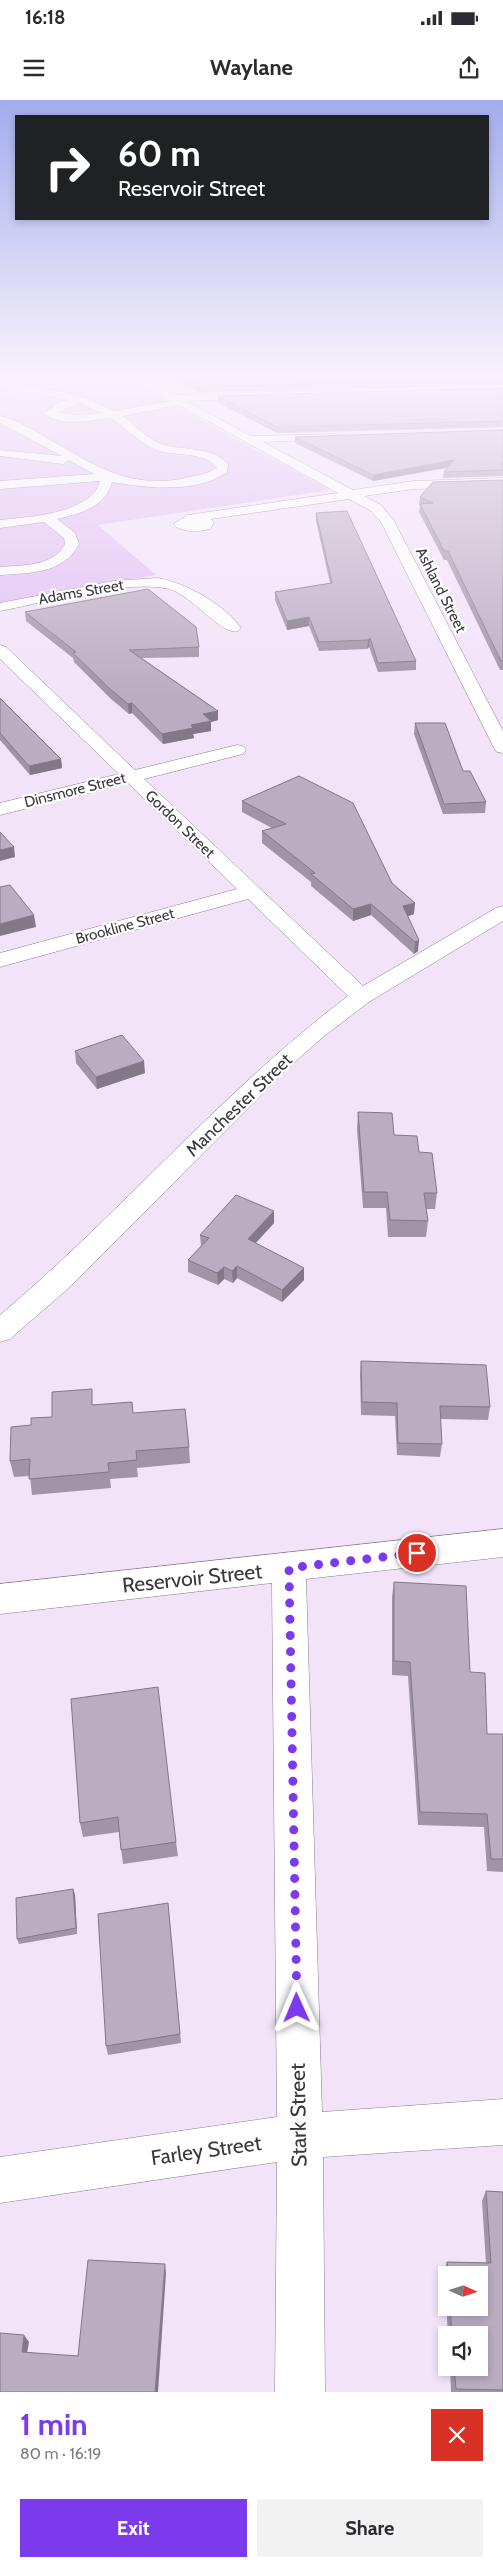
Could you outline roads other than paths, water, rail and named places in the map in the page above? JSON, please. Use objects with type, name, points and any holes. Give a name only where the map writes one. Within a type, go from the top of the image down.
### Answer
[{"type":"street","points":[[0,485],[14,484]]},
{"type":"street","points":[[0,524],[47,518],[83,506],[99,497],[105,484]]},
{"type":"street","points":[[148,484],[171,484]]},
{"type":"street","name":"Ashland Street","points":[[332,484],[376,508],[387,520],[503,748]]},
{"type":"street","points":[[200,518],[425,484]]},
{"type":"street","points":[[0,571],[45,565],[65,557],[72,544],[70,536],[47,518]]},
{"type":"street","name":"Adams Street","points":[[0,607],[125,584],[163,583],[185,590],[234,628]]},
{"type":"street","name":"Gordon Street","points":[[0,650],[361,997]]},
{"type":"street","name":"Dinsmore Street","points":[[0,809],[237,750]]},
{"type":"street","name":"Brookline Street","points":[[0,960],[250,892]]},
{"type":"street","name":"Manchester Street","points":[[0,1331],[61,1279],[315,1032],[361,997],[503,912]]},
{"type":"street","name":"Reservoir Street","points":[[0,1599],[503,1543]]},
{"type":"street","name":"Stark Street","points":[[289,1568],[300,2136],[300,2392]]},
{"type":"street","name":"Farley Street","points":[[0,2180],[300,2136],[503,2122]]}]
